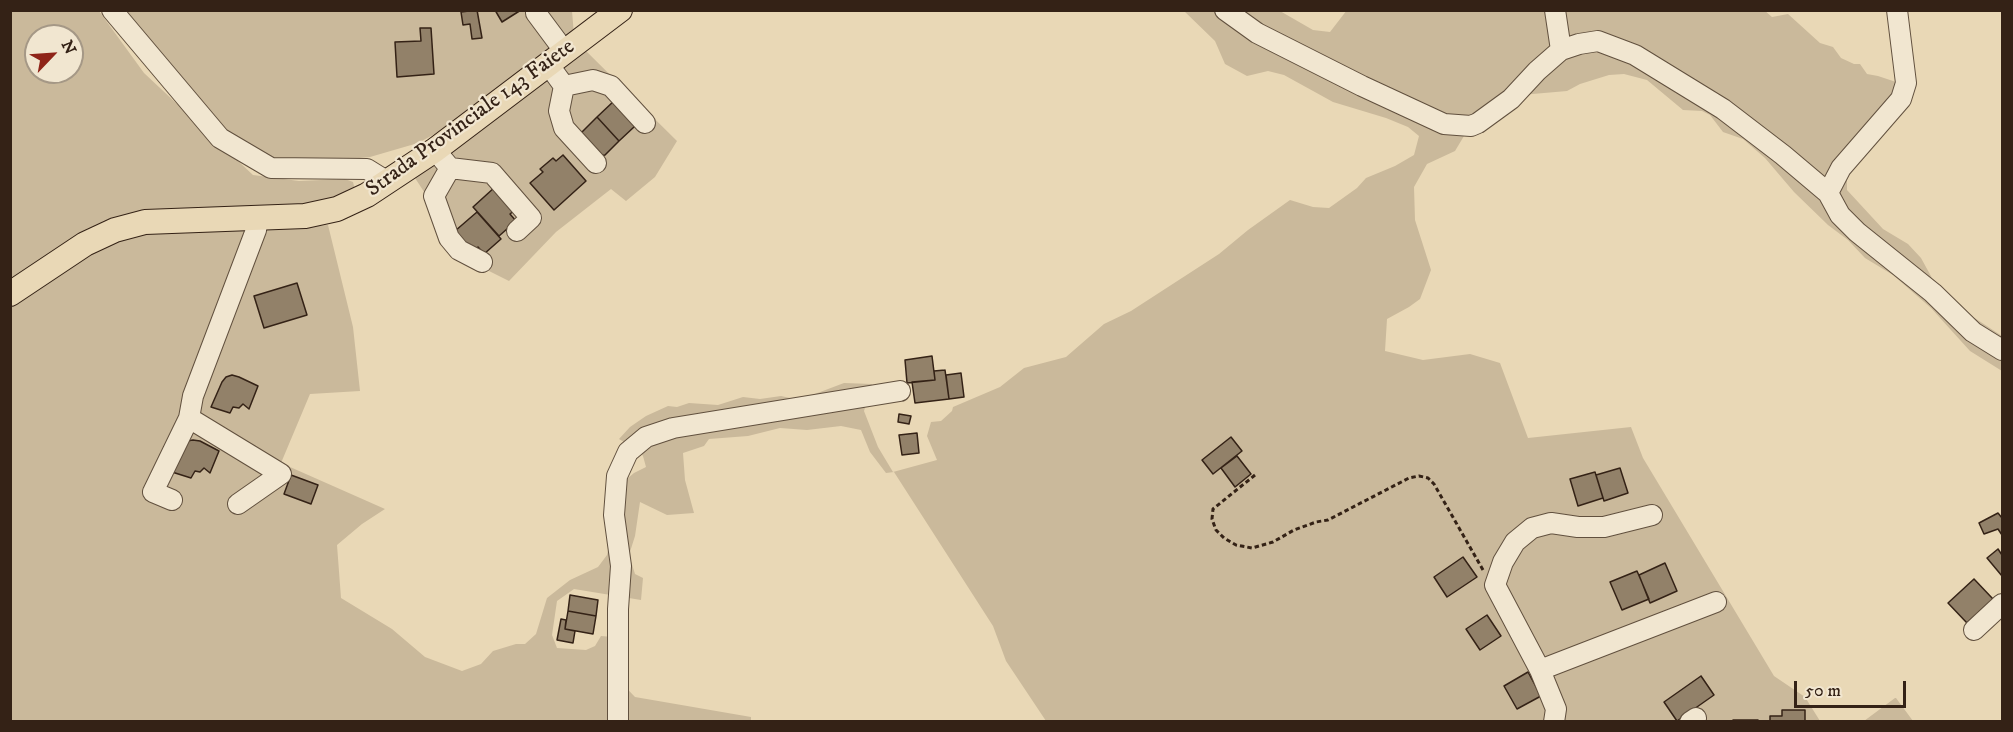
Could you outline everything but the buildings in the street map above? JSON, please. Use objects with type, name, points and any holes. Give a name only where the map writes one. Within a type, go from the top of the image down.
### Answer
[{"type":"main road","name":"Strada Provinciale 143 Faiete","points":[[10,294],[85,244],[115,230],[145,222],[321,214],[357,200],[435,150],[620,10]]},
{"type":"street","points":[[112,10],[220,138],[272,168],[366,169],[388,182]]},
{"type":"street","points":[[1225,10],[1257,33],[1444,124],[1471,126],[1478,123],[1511,99],[1561,50],[1598,41],[1635,55],[1723,109],[1783,155],[1827,193],[1840,215],[1857,232],[1933,293],[1973,332],[2002,350]]},
{"type":"street","points":[[1555,10],[1561,50]]},
{"type":"street","points":[[1827,193],[1841,168],[1901,99],[1906,83],[1897,10]]},
{"type":"street","points":[[536,13],[556,58],[564,86],[559,111],[564,128],[596,163]]},
{"type":"street","points":[[564,86],[593,80],[611,86],[645,123]]},
{"type":"street","points":[[435,150],[450,168],[492,173],[531,218],[517,231]]},
{"type":"street","points":[[450,168],[434,196],[449,238],[459,250],[482,262]]},
{"type":"street","points":[[172,500],[153,492],[189,418],[193,396],[256,230],[258,218]]},
{"type":"street","points":[[618,722],[618,609],[621,566],[614,515],[617,476],[628,452],[646,437],[673,428],[900,392]]},
{"type":"street","points":[[189,418],[281,474],[238,504]]},
{"type":"street","points":[[1554,722],[1556,710],[1540,670],[1495,585],[1503,562],[1515,542],[1532,528],[1551,523],[1578,527],[1604,527],[1652,515]]},
{"type":"street","points":[[1540,670],[1716,602]]},
{"type":"street","points":[[1974,630],[2002,604]]},
{"type":"path","points":[[1255,476],[1214,509],[1212,519],[1216,530],[1236,545],[1252,548],[1273,542],[1294,530],[1328,520],[1409,478],[1419,476],[1428,478],[1434,484],[1489,579],[1495,585]]},
{"type":"shaded area","points":[[1347,10],[1764,10],[1772,17],[1788,14],[1820,43],[1833,47],[1841,58],[1854,64],[1860,64],[1867,74],[1899,83],[1898,95],[1830,176],[1847,181],[1847,190],[1883,229],[1908,244],[1921,258],[1932,278],[1970,315],[2002,336],[2002,371],[1970,351],[1931,308],[1893,275],[1865,258],[1848,240],[1828,225],[1794,192],[1765,158],[1743,139],[1723,132],[1710,115],[1702,111],[1683,110],[1647,80],[1624,74],[1609,75],[1580,84],[1567,91],[1521,95],[1467,131],[1455,151],[1427,164],[1414,187],[1415,220],[1431,270],[1420,299],[1387,319],[1385,351],[1423,360],[1470,354],[1500,363],[1528,438],[1631,427],[1643,458],[1774,676],[1805,697],[1820,721],[1046,721],[1006,661],[993,626],[894,472],[886,473],[870,452],[861,430],[841,426],[807,430],[780,428],[748,436],[709,439],[704,446],[683,453],[685,480],[694,513],[667,515],[640,502],[635,536],[629,555],[635,574],[643,578],[641,600],[574,589],[557,601],[552,635],[557,648],[586,650],[595,646],[601,636],[613,637],[610,671],[635,697],[751,717],[751,721],[11,721],[10,11],[99,11],[144,73],[253,175],[299,181],[345,179],[353,182],[355,190],[248,231],[328,225],[353,327],[360,391],[310,394],[281,463],[385,509],[337,545],[341,598],[392,629],[425,657],[462,671],[481,664],[493,651],[516,644],[525,644],[536,634],[547,598],[570,580],[598,567],[607,555],[622,483],[646,467],[639,451],[619,439],[630,427],[646,416],[668,406],[677,407],[689,403],[718,405],[743,397],[760,399],[781,396],[799,400],[844,383],[872,384],[864,411],[878,447],[893,472],[937,460],[927,436],[931,422],[941,421],[952,411],[953,407],[1000,387],[1024,368],[1066,357],[1104,324],[1131,311],[1219,254],[1290,200],[1313,207],[1329,208],[1357,188],[1366,178],[1414,155],[1419,136],[1408,127],[1333,102],[1284,75],[1268,71],[1247,76],[1225,64],[1215,41],[1184,11],[1280,11],[1313,30],[1330,32]]},
{"type":"shaded area","points":[[125,11],[572,11],[574,35],[459,121],[418,143],[370,157],[316,162],[271,158],[223,133]]},
{"type":"shaded area","points":[[585,50],[677,141],[655,177],[626,201],[611,189],[556,232],[509,281],[457,255],[430,201],[415,178]]},
{"type":"shaded area","points":[[1895,698],[1913,721],[1864,721]]}]
